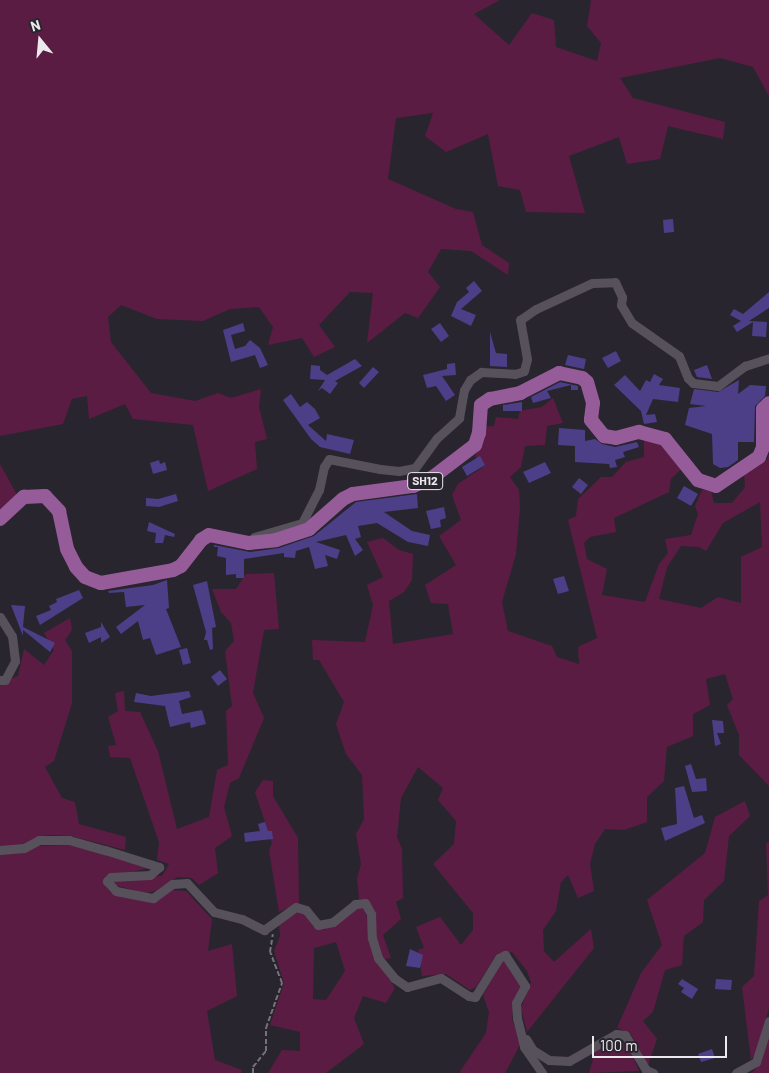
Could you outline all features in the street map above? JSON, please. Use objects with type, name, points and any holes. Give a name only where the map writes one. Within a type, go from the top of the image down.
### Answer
[{"type":"main road","name":"SH12","points":[[0,519],[24,497],[45,496],[59,511],[67,549],[76,567],[85,577],[102,583],[173,570],[181,566],[201,540],[209,535],[239,541],[276,540],[309,529],[343,498],[354,494],[413,486],[433,478],[475,445],[479,433],[481,405],[490,399],[526,391],[559,372],[582,378],[587,382],[593,403],[592,420],[604,436],[616,438],[640,432],[665,439],[698,480],[716,486],[759,457],[763,447],[763,409],[769,403]]},
{"type":"street","points":[[239,541],[302,522],[319,490],[324,467],[329,459],[399,471],[415,468],[437,438],[459,418],[464,390],[470,380],[481,372],[515,374],[524,371],[527,359],[520,320],[536,309],[592,283],[615,282],[622,297],[621,305],[632,323],[679,356],[688,378],[694,383],[718,386],[745,366],[769,358]]},
{"type":"street","points":[[0,617],[12,636],[15,662],[5,680],[0,680]]},
{"type":"street","points":[[0,850],[24,848],[40,840],[69,840],[105,850],[159,867],[150,875],[111,877],[107,881],[116,891],[153,898],[172,884],[188,883],[214,912],[242,919],[264,930],[273,926],[296,907],[306,910],[318,925],[332,922],[355,904],[365,903],[371,914],[372,938],[378,958],[394,978],[407,987],[441,978],[468,996],[479,992],[499,958],[505,955],[525,986],[516,1004],[521,1032],[524,1047],[542,1073]]},
{"type":"street","points":[[736,1073],[756,1062],[769,1021]]},
{"type":"street","points":[[521,1032],[533,1050],[549,1060],[569,1062],[616,1034],[625,1035],[646,1070],[654,1073]]},
{"type":"path","points":[[253,1073],[253,1066],[266,1050],[266,1028],[282,983],[270,952],[273,926]]},
{"type":"shaded area","points":[[0,0],[500,0],[474,14],[509,45],[532,13],[554,20],[556,47],[597,61],[601,43],[587,26],[591,0],[769,0],[769,96],[753,67],[720,58],[620,78],[633,98],[725,122],[723,139],[668,126],[660,159],[627,164],[619,137],[569,156],[585,213],[526,212],[520,190],[498,186],[488,134],[446,152],[425,136],[433,113],[396,118],[388,179],[456,209],[473,212],[482,245],[509,263],[508,275],[471,251],[441,249],[428,272],[440,287],[418,318],[405,313],[367,343],[373,293],[350,292],[319,325],[335,347],[314,357],[302,338],[268,345],[273,327],[259,307],[230,309],[203,321],[157,319],[121,305],[108,317],[111,342],[151,393],[195,401],[218,393],[231,398],[261,389],[259,407],[267,439],[255,442],[257,469],[208,491],[193,425],[133,419],[125,404],[89,419],[87,396],[72,399],[63,424],[0,436]]},
{"type":"shaded area","points":[[553,398],[563,423],[547,426],[545,445],[525,446],[521,467],[510,477],[519,490],[520,507],[516,554],[502,602],[508,631],[552,646],[557,657],[579,664],[578,647],[597,638],[568,520],[576,516],[578,499],[601,477],[612,477],[626,462],[644,457],[644,438],[666,446],[682,468],[671,479],[669,492],[614,518],[616,532],[590,537],[584,543],[587,559],[607,569],[602,595],[645,602],[659,564],[668,553],[665,539],[691,535],[698,514],[695,506],[702,490],[711,491],[714,503],[732,503],[745,487],[744,473],[761,459],[767,460],[769,454],[769,786],[739,755],[739,735],[727,705],[733,699],[725,674],[706,679],[710,705],[693,714],[693,736],[667,747],[664,781],[647,797],[647,822],[624,830],[605,829],[595,844],[590,864],[594,891],[578,898],[568,875],[561,882],[556,911],[543,930],[544,951],[554,962],[591,929],[594,948],[527,1032],[521,1008],[531,982],[527,971],[512,952],[497,954],[476,987],[470,990],[446,974],[422,976],[418,950],[424,948],[416,927],[440,917],[461,945],[473,930],[473,913],[433,864],[454,844],[456,821],[438,800],[443,788],[418,767],[401,798],[397,837],[402,849],[403,898],[396,902],[401,919],[383,935],[391,958],[384,959],[378,948],[367,900],[359,899],[357,878],[361,864],[356,834],[364,819],[362,775],[346,754],[336,724],[344,702],[319,660],[313,660],[312,640],[365,642],[373,605],[367,585],[383,577],[367,542],[383,538],[399,550],[413,554],[412,580],[404,592],[389,601],[393,644],[453,634],[448,604],[431,603],[425,585],[456,565],[439,536],[461,520],[452,495],[458,484],[483,467],[475,456],[483,443],[483,427],[494,426],[496,417],[518,419],[520,411],[542,407]],"holes":[[[760,502],[762,547],[741,557],[741,603],[718,597],[701,608],[659,599],[667,567],[681,546],[699,547],[706,551],[723,523]]]},
{"type":"shaded area","points":[[0,464],[17,495],[0,514]]},
{"type":"shaded area","points":[[274,573],[279,629],[264,630],[253,693],[264,718],[239,778],[230,783],[224,807],[232,836],[215,848],[218,873],[199,885],[192,878],[178,877],[155,891],[145,893],[118,886],[114,882],[117,879],[162,876],[169,864],[157,860],[159,842],[130,758],[110,757],[108,746],[116,745],[108,717],[118,711],[115,693],[124,691],[125,711],[140,712],[158,751],[177,829],[209,817],[217,770],[228,765],[226,711],[232,706],[225,651],[234,641],[231,623],[221,612],[212,589],[236,589],[246,574]]},
{"type":"shaded area","points":[[70,618],[72,630],[65,640],[72,651],[72,703],[54,761],[45,767],[62,798],[75,802],[79,824],[126,837],[125,850],[71,836],[53,835],[39,836],[20,846],[0,846],[0,683],[18,676],[24,649],[44,665],[54,650],[44,633]]},
{"type":"shaded area","points":[[263,780],[273,781],[273,796],[298,838],[299,903],[279,912],[269,850],[272,843],[255,792]]},
{"type":"shaded area","points":[[745,801],[750,816],[729,836],[724,881],[704,900],[703,922],[684,936],[682,965],[665,970],[653,1012],[643,1021],[657,1039],[648,1065],[630,1033],[617,1028],[641,973],[662,945],[647,900],[705,853],[715,817]]},
{"type":"shaded area","points":[[769,841],[769,1008],[758,1049],[751,1060],[742,987],[754,976],[759,901],[768,895],[766,844]]},
{"type":"shaded area","points":[[73,845],[148,868],[106,879],[107,888],[111,893],[149,901],[171,890],[186,891],[212,919],[208,951],[232,944],[237,996],[207,1011],[215,1060],[242,1070],[241,1073],[0,1073],[0,853],[21,853],[36,846]]},
{"type":"shaded area","points":[[357,906],[364,906],[376,959],[395,988],[386,1003],[363,996],[354,1018],[364,1044],[326,1073],[268,1073],[282,1050],[300,1051],[300,1032],[270,1025],[284,983],[274,951],[280,936],[279,925],[297,910],[307,916],[314,927],[324,930]],"holes":[[[336,942],[345,971],[326,1000],[313,999],[314,948]]]},
{"type":"shaded area","points":[[503,960],[523,988],[514,1000],[512,1019],[521,1043],[505,1073],[459,1073],[486,1033],[489,1012],[483,995]]},
{"type":"shaded area","points":[[769,1032],[769,1073],[752,1073],[759,1065]]},
{"type":"shaded area","points":[[618,1038],[629,1047],[639,1071],[589,1073],[595,1052]]},
{"type":"building","points":[[673,219],[674,232],[664,233],[663,220]]},
{"type":"building","points":[[474,281],[482,291],[461,309],[476,315],[471,326],[451,316],[457,302],[469,292],[466,288]]},
{"type":"building","points":[[769,292],[769,308],[749,321],[767,322],[766,337],[752,336],[753,322],[737,332],[733,326],[741,321],[730,315],[734,309],[743,314]]},
{"type":"building","points":[[243,323],[245,331],[231,335],[235,349],[245,346],[250,340],[260,348],[268,365],[260,368],[255,355],[231,362],[223,330]]},
{"type":"building","points":[[440,323],[449,336],[441,342],[431,329]]},
{"type":"building","points":[[490,332],[496,353],[507,354],[507,367],[490,366]]},
{"type":"building","points":[[616,351],[621,361],[608,368],[602,358]]},
{"type":"building","points":[[568,355],[586,359],[584,369],[565,365]]},
{"type":"building","points":[[355,359],[362,366],[335,381],[338,383],[330,394],[322,388],[318,391],[325,380],[310,379],[311,365],[320,366],[320,370],[327,375]]},
{"type":"building","points":[[455,363],[456,375],[442,376],[455,395],[446,401],[436,386],[427,388],[423,375],[447,369],[447,364]]},
{"type":"building","points":[[707,365],[712,379],[697,377],[694,370]]},
{"type":"building","points":[[373,367],[379,372],[364,388],[359,383]]},
{"type":"building","points":[[654,374],[663,379],[659,385],[680,388],[678,402],[653,399],[646,415],[655,414],[657,422],[644,424],[641,411],[614,385],[625,375],[640,391],[646,380],[650,382]]},
{"type":"building","points":[[739,380],[738,394],[750,385],[766,386],[765,396],[755,406],[754,442],[738,442],[738,460],[728,467],[720,468],[713,464],[712,434],[685,425],[689,408],[706,406],[690,404],[694,389],[718,392]]},
{"type":"building","points":[[560,382],[578,386],[578,390],[571,390],[571,385],[547,391],[551,398],[533,403],[531,397]]},
{"type":"building","points":[[291,394],[300,407],[307,402],[315,409],[320,418],[308,425],[326,441],[327,434],[354,440],[350,454],[320,447],[311,439],[283,400]]},
{"type":"building","points":[[522,402],[522,411],[503,411],[503,405]]},
{"type":"building","points":[[559,428],[585,430],[585,441],[595,439],[602,444],[615,447],[637,442],[639,447],[623,452],[625,457],[615,460],[617,467],[610,468],[609,464],[575,462],[575,446],[558,445]]},
{"type":"building","points":[[480,456],[485,465],[467,476],[462,467]]},
{"type":"building","points":[[159,460],[160,464],[165,462],[167,470],[153,474],[150,463]]},
{"type":"building","points":[[545,462],[551,473],[529,483],[523,472]]},
{"type":"building","points":[[579,478],[588,485],[581,494],[572,487]]},
{"type":"building","points":[[684,486],[698,494],[691,506],[677,498]]},
{"type":"building","points":[[176,494],[178,501],[159,507],[146,506],[146,498],[158,499]]},
{"type":"building","points":[[417,494],[418,508],[384,512],[412,531],[430,535],[428,546],[408,542],[377,523],[358,526],[361,537],[355,539],[363,550],[355,556],[346,535],[316,542],[340,550],[337,559],[325,555],[328,566],[315,569],[309,547],[296,551],[295,558],[284,557],[284,553],[244,559],[244,578],[236,578],[236,574],[226,575],[226,558],[217,556],[218,547],[214,547],[214,545],[250,552],[279,548],[314,536],[356,502]]},
{"type":"building","points":[[444,507],[446,518],[440,520],[441,527],[431,529],[426,511]]},
{"type":"building","points":[[149,522],[175,534],[174,537],[165,535],[163,543],[155,543],[156,533],[147,531]]},
{"type":"building","points":[[564,576],[569,591],[558,594],[553,579]]},
{"type":"building","points":[[167,580],[169,608],[166,609],[181,647],[156,655],[150,638],[143,640],[138,621],[121,634],[116,627],[145,605],[126,607],[124,592],[109,593],[108,591],[153,585]]},
{"type":"building","points":[[207,581],[216,627],[212,628],[213,649],[210,650],[207,640],[204,640],[206,632],[193,585]]},
{"type":"building","points":[[79,590],[83,598],[40,625],[36,616],[51,610],[49,606],[57,602],[56,599]]},
{"type":"building","points":[[11,605],[25,606],[23,627],[55,643],[50,652],[23,630],[23,636]]},
{"type":"building","points":[[101,622],[110,637],[101,643],[101,637],[89,643],[85,633],[101,627]]},
{"type":"building","points":[[187,648],[191,663],[183,665],[179,650]]},
{"type":"building","points":[[220,670],[227,679],[218,686],[211,677]]},
{"type":"building","points":[[189,691],[191,697],[179,701],[182,714],[202,710],[206,724],[191,728],[190,722],[170,727],[165,706],[134,702],[136,693],[151,696]]},
{"type":"building","points":[[712,720],[723,721],[724,733],[717,733],[721,744],[715,746]]},
{"type":"building","points":[[691,764],[696,779],[706,778],[707,791],[692,792],[685,766]]},
{"type":"building","points":[[684,786],[694,818],[702,815],[705,823],[665,841],[661,828],[677,824],[675,788]]},
{"type":"building","points":[[265,822],[268,831],[272,831],[273,839],[245,842],[244,833],[260,831],[258,824]]},
{"type":"building","points":[[410,949],[423,955],[420,968],[406,966]]},
{"type":"building","points":[[682,979],[698,989],[692,999],[681,992],[684,988],[678,984]]},
{"type":"building","points":[[716,979],[732,980],[731,990],[715,989]]},
{"type":"building","points":[[712,1049],[715,1058],[701,1062],[698,1054]]}]
